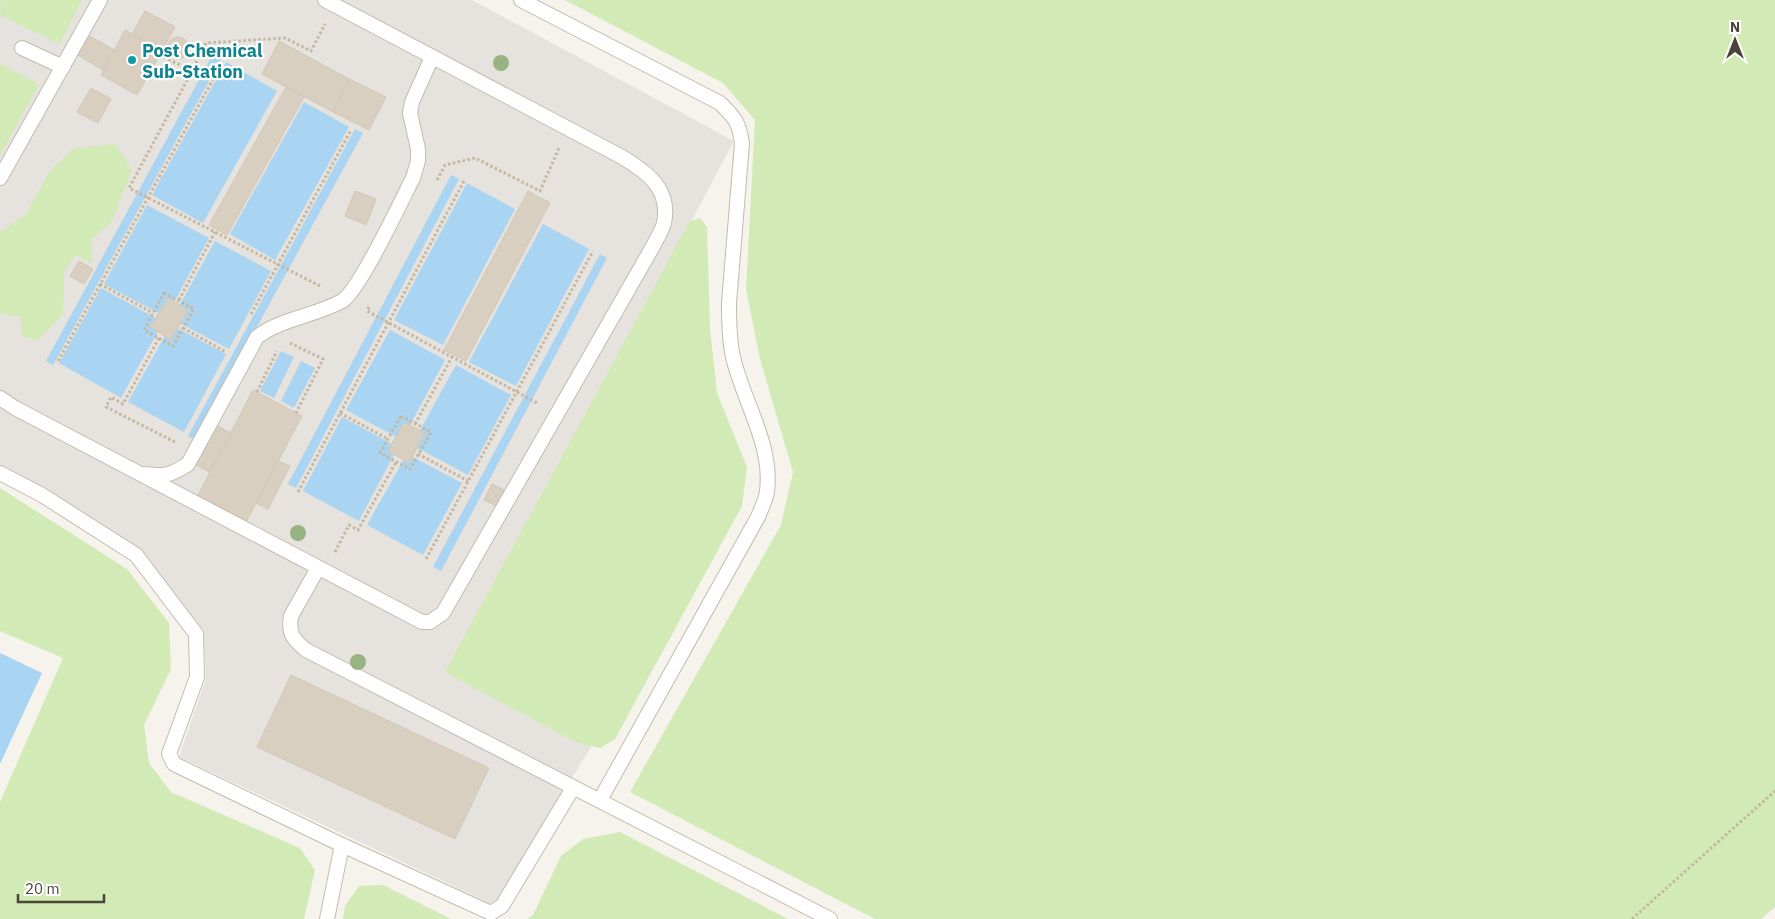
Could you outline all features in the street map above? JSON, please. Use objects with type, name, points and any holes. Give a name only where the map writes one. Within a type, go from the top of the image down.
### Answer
[{"type":"lane","points":[[0,178],[100,0]]},
{"type":"lane","points":[[521,0],[720,103],[740,126],[742,144],[730,303],[730,327],[733,357],[765,458],[767,492],[758,517],[600,800]]},
{"type":"lane","points":[[0,398],[15,408],[422,622],[430,622],[443,613],[652,248],[663,225],[666,209],[663,196],[651,178],[622,157],[330,3]]},
{"type":"lane","points":[[22,48],[63,67]]},
{"type":"lane","points":[[140,474],[160,476],[174,474],[188,464],[257,337],[270,327],[323,311],[345,299],[358,283],[413,178],[418,160],[418,149],[410,113],[412,102],[432,57]]},
{"type":"lane","points":[[0,473],[42,495],[136,554],[196,634],[197,677],[169,754],[174,764],[491,914],[502,906],[573,788]]},
{"type":"lane","points":[[322,570],[291,616],[291,634],[295,641],[306,650],[830,919]]},
{"type":"lane","points":[[327,919],[342,845]]},
{"type":"path","points":[[330,3],[312,51],[285,38],[206,43],[129,188],[345,299]]},
{"type":"path","points":[[164,57],[192,71]]},
{"type":"path","points":[[58,361],[222,63]]},
{"type":"path","points":[[436,182],[445,165],[475,158],[540,191],[568,129]]},
{"type":"path","points":[[247,321],[351,130]]},
{"type":"path","points":[[298,492],[464,181]]},
{"type":"path","points":[[179,300],[215,232]]},
{"type":"path","points":[[426,559],[593,251]]},
{"type":"path","points":[[100,284],[153,313]]},
{"type":"path","points":[[164,293],[179,300],[194,309],[173,346],[144,330],[164,293]]},
{"type":"path","points":[[371,303],[366,311],[532,400]]},
{"type":"path","points":[[183,328],[229,354]]},
{"type":"path","points":[[265,331],[323,359],[296,413]]},
{"type":"path","points":[[159,338],[123,404],[110,397],[106,407],[195,452]]},
{"type":"path","points":[[257,392],[278,349]]},
{"type":"path","points":[[415,424],[452,357]]},
{"type":"path","points":[[340,413],[388,439]]},
{"type":"path","points":[[402,416],[415,424],[430,432],[410,469],[380,453],[402,416]]},
{"type":"path","points":[[418,454],[468,482]]},
{"type":"path","points":[[322,570],[349,525],[358,530],[396,462]]},
{"type":"path","points":[[1632,919],[1775,791]]},
{"type":"shaded area","points":[[0,0],[472,0],[734,141],[453,669],[594,742],[494,905],[179,757],[206,678],[204,633],[142,550],[45,490],[0,466]]},
{"type":"shaded area","points":[[0,20],[56,47],[42,77],[0,57]]},
{"type":"green space","points":[[1,0],[82,0],[60,44],[0,15]]},
{"type":"green space","points":[[565,0],[1775,0],[1775,907],[1761,919],[875,919],[630,792],[781,525],[793,472],[760,359],[746,289],[755,120],[723,83]]},
{"type":"green space","points":[[0,64],[39,84],[0,155]]},
{"type":"green space","points":[[115,144],[132,170],[112,221],[91,240],[92,263],[75,255],[64,272],[63,314],[38,340],[22,336],[21,317],[0,313],[0,232],[25,215],[50,171],[74,148]]},
{"type":"green space","points":[[700,218],[707,227],[710,329],[717,393],[747,467],[742,506],[615,739],[600,748],[582,744],[566,737],[445,672],[690,221]]},
{"type":"green space","points":[[0,488],[127,569],[169,623],[171,669],[144,725],[149,763],[171,792],[300,848],[315,870],[304,919],[0,919],[0,802],[63,658],[0,631]]},
{"type":"green space","points":[[620,832],[788,919],[527,919],[533,915],[561,856],[583,839]]},
{"type":"green space","points":[[383,885],[451,919],[343,919],[345,906],[359,886]]},
{"type":"water","points":[[213,54],[221,59],[53,365],[46,361]]},
{"type":"water","points":[[226,62],[277,91],[203,223],[152,195]]},
{"type":"water","points":[[304,102],[349,127],[275,260],[230,234]]},
{"type":"water","points":[[355,129],[363,133],[195,440],[188,436]]},
{"type":"water","points":[[451,175],[459,179],[296,488],[288,484]]},
{"type":"water","points":[[467,183],[515,209],[443,345],[394,320]]},
{"type":"water","points":[[147,205],[209,238],[166,317],[104,284]]},
{"type":"water","points":[[543,224],[589,249],[516,386],[469,362]]},
{"type":"water","points":[[215,241],[271,271],[229,349],[172,319]]},
{"type":"water","points":[[600,254],[607,258],[441,571],[433,567]]},
{"type":"water","points":[[101,288],[163,322],[121,398],[59,363]]},
{"type":"water","points":[[171,325],[226,354],[184,432],[128,402]]},
{"type":"water","points":[[390,330],[445,360],[402,440],[346,410]]},
{"type":"water","points":[[281,351],[294,357],[274,398],[260,391]]},
{"type":"water","points":[[301,361],[315,368],[294,408],[281,401]]},
{"type":"water","points":[[456,365],[511,395],[468,475],[412,445]]},
{"type":"water","points":[[342,417],[398,447],[359,521],[303,491]]},
{"type":"water","points":[[407,454],[462,483],[423,555],[367,525]]},
{"type":"water","points":[[0,653],[42,673],[0,764]]},
{"type":"building","points":[[145,11],[175,27],[162,51],[132,34]]},
{"type":"building","name":"Post Chemical Sub-Station","points":[[125,30],[162,51],[137,95],[101,75]]},
{"type":"building","points":[[90,36],[114,50],[103,70],[78,55]]},
{"type":"building","points":[[174,37],[182,37],[189,44],[189,52],[182,59],[174,59],[167,52],[167,44]]},
{"type":"building","points":[[279,41],[349,79],[333,112],[262,74]]},
{"type":"building","points":[[349,79],[386,97],[369,130],[333,112]]},
{"type":"building","points":[[286,87],[304,97],[227,235],[209,225]]},
{"type":"building","points":[[91,88],[111,99],[98,123],[77,112]]},
{"type":"building","points":[[355,191],[376,199],[366,225],[345,216]]},
{"type":"building","points":[[528,191],[550,203],[466,361],[444,350]]},
{"type":"building","points":[[79,261],[93,269],[84,284],[70,276]]},
{"type":"building","points":[[168,298],[188,310],[171,340],[150,327]]},
{"type":"building","points":[[253,390],[302,416],[246,522],[197,497]]},
{"type":"building","points":[[404,422],[425,433],[409,463],[388,451]]},
{"type":"building","points":[[216,425],[231,433],[209,472],[195,464]]},
{"type":"building","points":[[278,461],[290,466],[268,509],[256,503]]},
{"type":"building","points":[[492,484],[506,491],[499,507],[484,500]]},
{"type":"building","points":[[291,675],[489,768],[455,839],[257,747]]},
{"type":"place","name":"Post Chemical Sub-Station","points":[[132,60]]}]
